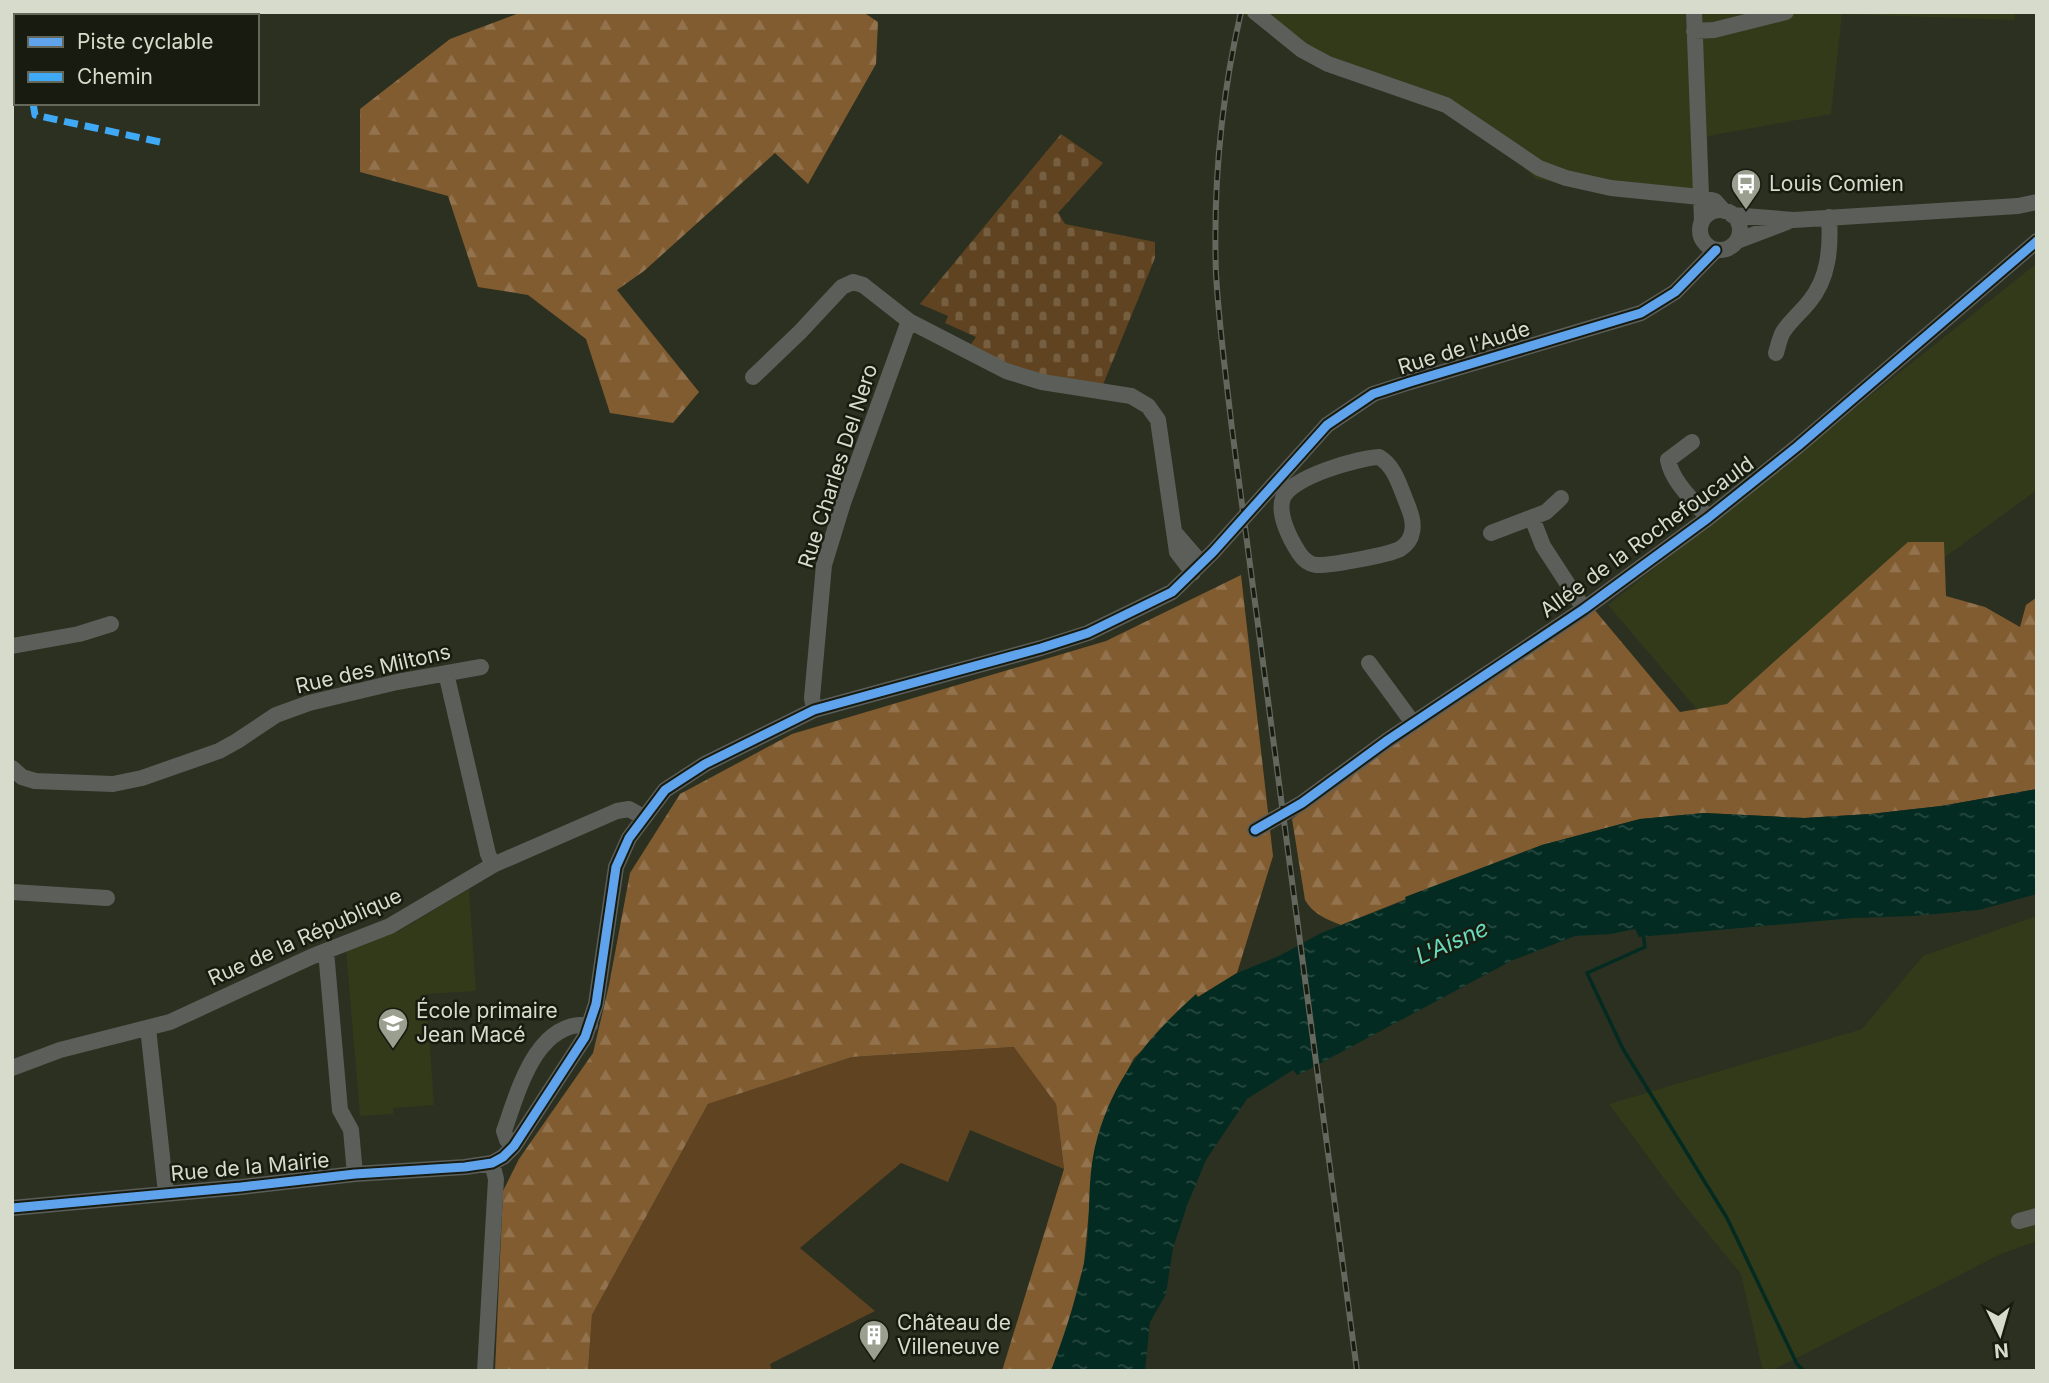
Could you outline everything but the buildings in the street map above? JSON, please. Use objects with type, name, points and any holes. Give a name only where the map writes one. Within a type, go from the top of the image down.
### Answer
[{"type":"street","points":[[1255,12],[1303,50],[1328,64],[1446,105],[1539,168],[1566,178],[1611,187],[1715,201],[1738,222],[1740,232],[1732,247],[1716,250],[1710,247],[1702,229]]},
{"type":"street","points":[[1691,274],[1702,229],[1694,12]]},
{"type":"street","points":[[1694,31],[1714,30],[1786,12]]},
{"type":"street","points":[[1702,229],[1715,211],[1794,220],[2018,206],[2037,202]]},
{"type":"street","points":[[1776,352],[1783,332],[1821,285],[1827,267],[1829,217]]},
{"type":"street","points":[[1737,241],[1794,220]]},
{"type":"street","name":"Allée de la Rochefoucauld","points":[[1255,831],[1302,803],[1413,723],[1584,609],[1708,518],[1798,446],[2037,241]]},
{"type":"street","name":"Rue de l'Aude","points":[[492,1163],[503,1157],[575,1056],[590,1025],[596,1003],[616,867],[629,838],[665,790],[705,764],[814,710],[1088,633],[1172,592],[1203,563],[1327,425],[1373,394],[1641,313],[1658,305],[1675,292],[1716,250]]},
{"type":"street","points":[[753,377],[847,283],[863,285],[909,321],[1016,375],[1056,385],[1123,395],[1149,406],[1159,427],[1177,552],[1203,563]]},
{"type":"street","name":"Rue Charles Del Nero","points":[[814,710],[824,565],[843,503],[909,321]]},
{"type":"street","points":[[1692,442],[1668,460],[1670,470],[1708,518]]},
{"type":"street","points":[[1304,450],[1317,474]]},
{"type":"street","points":[[1379,457],[1388,462],[1412,516],[1413,531],[1408,542],[1399,550],[1343,562],[1316,565],[1307,562],[1299,553],[1284,521],[1282,499],[1286,491],[1317,474],[1366,458],[1379,457]]},
{"type":"street","points":[[1491,533],[1546,512],[1562,498]]},
{"type":"street","points":[[1532,518],[1543,546],[1584,609]]},
{"type":"street","points":[[12,646],[79,634],[111,624]]},
{"type":"street","points":[[1369,663],[1413,723]]},
{"type":"street","name":"Rue des Miltons","points":[[15,775],[35,781],[113,784],[142,778],[219,751],[276,715],[309,703],[481,667]]},
{"type":"street","points":[[446,673],[488,855],[493,865]]},
{"type":"street","name":"Rue de la République","points":[[12,1068],[60,1050],[170,1022],[326,951],[390,926],[493,865],[622,809],[629,809],[643,817]]},
{"type":"street","points":[[12,891],[107,898]]},
{"type":"street","points":[[326,951],[340,1110],[351,1130],[355,1174]]},
{"type":"street","points":[[511,1143],[504,1131],[526,1072],[542,1046],[554,1035],[576,1023],[590,1025]]},
{"type":"street","points":[[148,1028],[166,1193]]},
{"type":"street","points":[[485,1371],[496,1179],[492,1163]]},
{"type":"street","name":"Rue de la Mairie","points":[[12,1208],[492,1163]]},
{"type":"street","points":[[2019,1222],[2037,1216]]},
{"type":"shaded area","points":[[1239,12],[2016,12],[2014,20],[1842,14],[1831,114],[1708,136],[1704,205],[1536,179],[1453,101],[1337,66]]},
{"type":"shaded area","points":[[2037,263],[2037,490],[1712,727],[1608,605]]},
{"type":"shaded area","name":"École primaire Jean Macé","points":[[469,889],[476,991],[426,994],[434,1105],[393,1108],[393,1114],[360,1116],[346,950],[399,931]]},
{"type":"shaded area","points":[[2037,916],[2037,1241],[2001,1254],[1771,1371],[1763,1371],[1741,1274],[1677,1196],[1609,1104],[1862,1029],[1923,956]]},
{"type":"green space","points":[[863,12],[878,22],[876,64],[808,184],[775,153],[644,271],[617,290],[699,392],[673,423],[610,413],[586,339],[528,295],[478,287],[448,196],[360,172],[360,109],[450,39],[519,13]]},
{"type":"green space","points":[[1061,134],[1103,163],[1058,213],[1065,224],[1155,242],[1155,258],[1102,387],[1042,380],[969,347],[976,337],[945,323],[948,316],[920,304]]},
{"type":"green space","points":[[1908,542],[1944,542],[1946,596],[1985,607],[2020,627],[2026,605],[2037,597],[2037,789],[1941,806],[1870,814],[1804,818],[1704,813],[1640,819],[1542,845],[1341,925],[1316,912],[1305,900],[1292,819],[1342,780],[1593,608],[1680,712],[1727,704]]},
{"type":"green space","points":[[1241,575],[1273,856],[1237,973],[1198,997],[1134,1058],[1109,1106],[1095,1148],[1084,1263],[1067,1329],[1051,1371],[1002,1371],[1064,1169],[1056,1104],[1014,1047],[852,1057],[708,1104],[592,1315],[588,1371],[495,1371],[503,1191],[519,1159],[593,1053],[630,873],[680,794],[792,734],[1106,641]]},
{"type":"green space","points":[[1015,1047],[1056,1104],[1064,1169],[970,1130],[948,1182],[901,1163],[800,1248],[875,1311],[770,1364],[772,1371],[588,1371],[592,1315],[708,1104],[852,1057]]},
{"type":"water","name":"L'Aisne","points":[[2037,789],[2037,894],[1979,910],[1913,916],[1854,918],[1639,937],[1635,929],[1611,934],[1575,936],[1511,961],[1308,1070],[1297,1075],[1293,1070],[1247,1099],[1206,1160],[1173,1248],[1166,1294],[1150,1322],[1145,1371],[1051,1371],[1084,1264],[1092,1161],[1102,1123],[1133,1062],[1162,1027],[1196,994],[1198,997],[1237,973],[1279,956],[1321,933],[1406,900],[1405,897],[1542,845],[1640,819],[1704,813],[1804,818],[1870,814],[1941,806]]},
{"type":"waterway","points":[[1643,933],[1645,947],[1587,973],[1623,1049],[1727,1218],[1797,1364],[1804,1371]]},
{"type":"railway","points":[[1241,12],[1228,77],[1217,175],[1215,241],[1219,313],[1232,429],[1357,1371]]},
{"type":"marked path","points":[[33,105],[35,115],[160,142]]},
{"type":"cycle path","points":[[1255,830],[1302,803],[1388,740],[1584,609],[1708,518],[1798,446],[2037,241]]},
{"type":"cycle path","points":[[12,1208],[355,1174],[465,1167],[492,1163],[503,1157],[514,1146],[585,1037],[596,1004],[616,867],[629,838],[665,790],[705,764],[814,710],[1088,633],[1172,592],[1213,552],[1327,425],[1373,394],[1641,313],[1675,292],[1716,250]]},
{"type":"place","name":"Louis Comien","points":[[1746,211]]},
{"type":"place","name":"École primaire Jean Macé","points":[[393,1050]]},
{"type":"place","name":"Château de Villeneuve","points":[[874,1362]]}]
